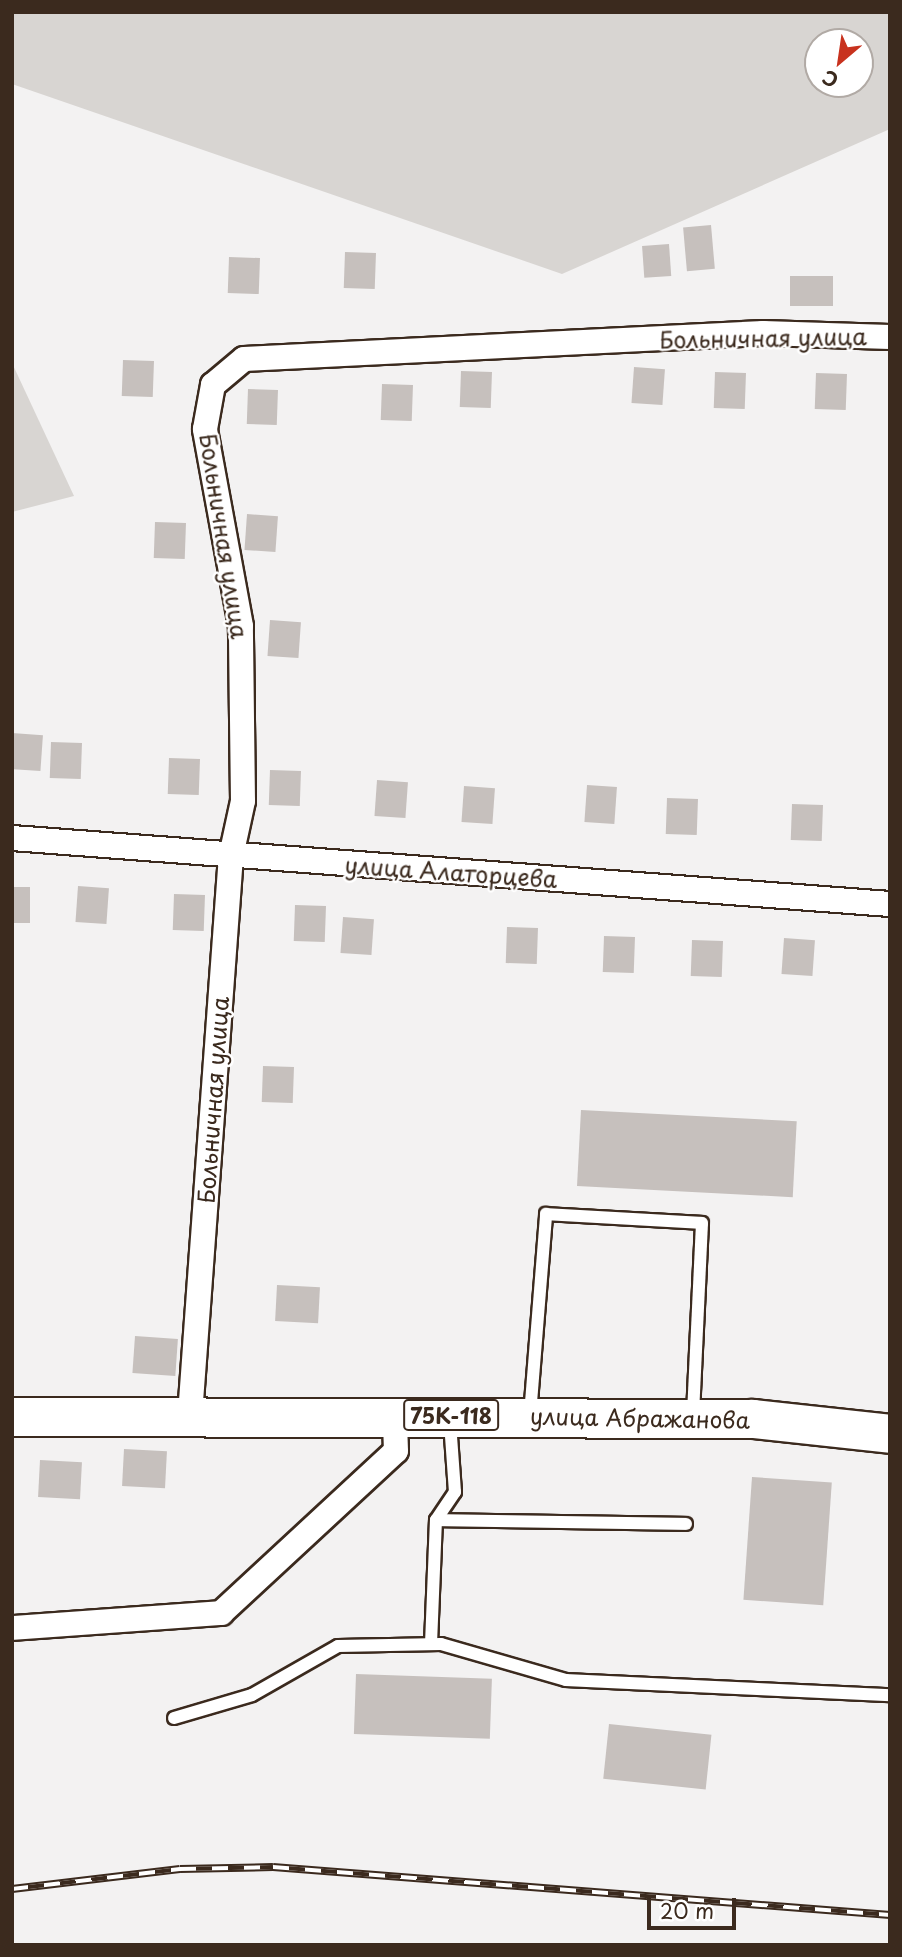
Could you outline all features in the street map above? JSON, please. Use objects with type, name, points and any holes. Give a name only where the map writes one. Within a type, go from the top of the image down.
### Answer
[{"type":"main road","name":"улица Абражанова","points":[[12,1417],[395,1414],[692,1418],[890,1434]]},
{"type":"street","name":"Больничная улица","points":[[190,1415],[231,856],[243,801],[240,626],[205,429],[213,385],[244,359],[763,333],[890,337]]},
{"type":"street","name":"улица Алаторцева","points":[[12,838],[890,904]]},
{"type":"street","points":[[12,1628],[221,1613],[396,1451],[395,1414]]},
{"type":"lane","points":[[530,1416],[546,1214],[702,1223],[692,1418]]},
{"type":"lane","points":[[431,1644],[436,1520],[455,1492],[449,1415]]},
{"type":"lane","points":[[436,1520],[686,1524]]},
{"type":"lane","points":[[174,1718],[252,1695],[338,1646],[431,1644],[566,1680],[890,1695]]},
{"type":"shaded area","points":[[12,12],[890,12],[890,129],[562,274],[12,84]]},
{"type":"shaded area","points":[[12,363],[74,496],[12,512]]},
{"type":"building","points":[[711,225],[715,269],[687,271],[683,227]]},
{"type":"building","points":[[669,244],[671,276],[644,278],[642,246]]},
{"type":"building","points":[[345,252],[376,253],[375,289],[344,288]]},
{"type":"building","points":[[229,257],[260,258],[259,294],[228,293]]},
{"type":"building","points":[[790,276],[833,276],[833,306],[790,306]]},
{"type":"building","points":[[123,360],[154,361],[153,397],[122,396]]},
{"type":"building","points":[[634,367],[665,369],[662,405],[631,403]]},
{"type":"building","points":[[461,371],[492,372],[491,408],[460,407]]},
{"type":"building","points":[[715,372],[746,373],[745,409],[714,408]]},
{"type":"building","points":[[816,373],[847,374],[846,410],[815,409]]},
{"type":"building","points":[[382,384],[413,385],[412,421],[381,420]]},
{"type":"building","points":[[248,389],[278,390],[277,425],[247,424]]},
{"type":"building","points":[[247,514],[278,516],[275,552],[244,550]]},
{"type":"building","points":[[155,522],[186,523],[185,559],[154,558]]},
{"type":"building","points":[[270,620],[301,622],[298,658],[267,656]]},
{"type":"building","points":[[12,733],[43,735],[40,771],[12,769]]},
{"type":"building","points":[[51,742],[82,743],[81,779],[50,778]]},
{"type":"building","points":[[169,758],[200,759],[199,795],[168,794]]},
{"type":"building","points":[[270,770],[301,771],[300,806],[269,805]]},
{"type":"building","points":[[377,780],[408,782],[405,818],[374,816]]},
{"type":"building","points":[[587,785],[617,787],[614,824],[584,822]]},
{"type":"building","points":[[464,786],[495,788],[492,824],[461,822]]},
{"type":"building","points":[[667,798],[698,799],[697,835],[666,834]]},
{"type":"building","points":[[792,804],[823,805],[822,841],[791,840]]},
{"type":"building","points":[[78,886],[109,888],[106,924],[75,922]]},
{"type":"building","points":[[12,887],[30,887],[30,923],[12,923]]},
{"type":"building","points":[[174,894],[205,895],[204,931],[173,930]]},
{"type":"building","points":[[295,905],[326,906],[325,942],[294,941]]},
{"type":"building","points":[[343,917],[374,919],[371,955],[340,953]]},
{"type":"building","points":[[507,927],[538,928],[537,964],[506,963]]},
{"type":"building","points":[[604,936],[635,937],[634,973],[603,972]]},
{"type":"building","points":[[784,938],[815,940],[812,976],[781,974]]},
{"type":"building","points":[[692,940],[723,941],[722,977],[691,976]]},
{"type":"building","points":[[263,1066],[294,1067],[293,1103],[262,1102]]},
{"type":"building","points":[[581,1110],[797,1121],[793,1197],[577,1186]]},
{"type":"building","points":[[277,1285],[320,1287],[318,1323],[275,1321]]},
{"type":"building","points":[[135,1336],[178,1339],[175,1376],[132,1373]]},
{"type":"building","points":[[124,1449],[167,1451],[165,1488],[122,1486]]},
{"type":"building","points":[[40,1460],[82,1462],[80,1499],[38,1497]]},
{"type":"building","points":[[752,1477],[832,1483],[823,1605],[743,1600]]},
{"type":"building","points":[[356,1674],[492,1679],[490,1739],[354,1734]]},
{"type":"building","points":[[609,1724],[711,1735],[706,1789],[603,1779]]},
{"type":"railway","points":[[12,1889],[180,1869],[273,1867],[890,1915]]}]
